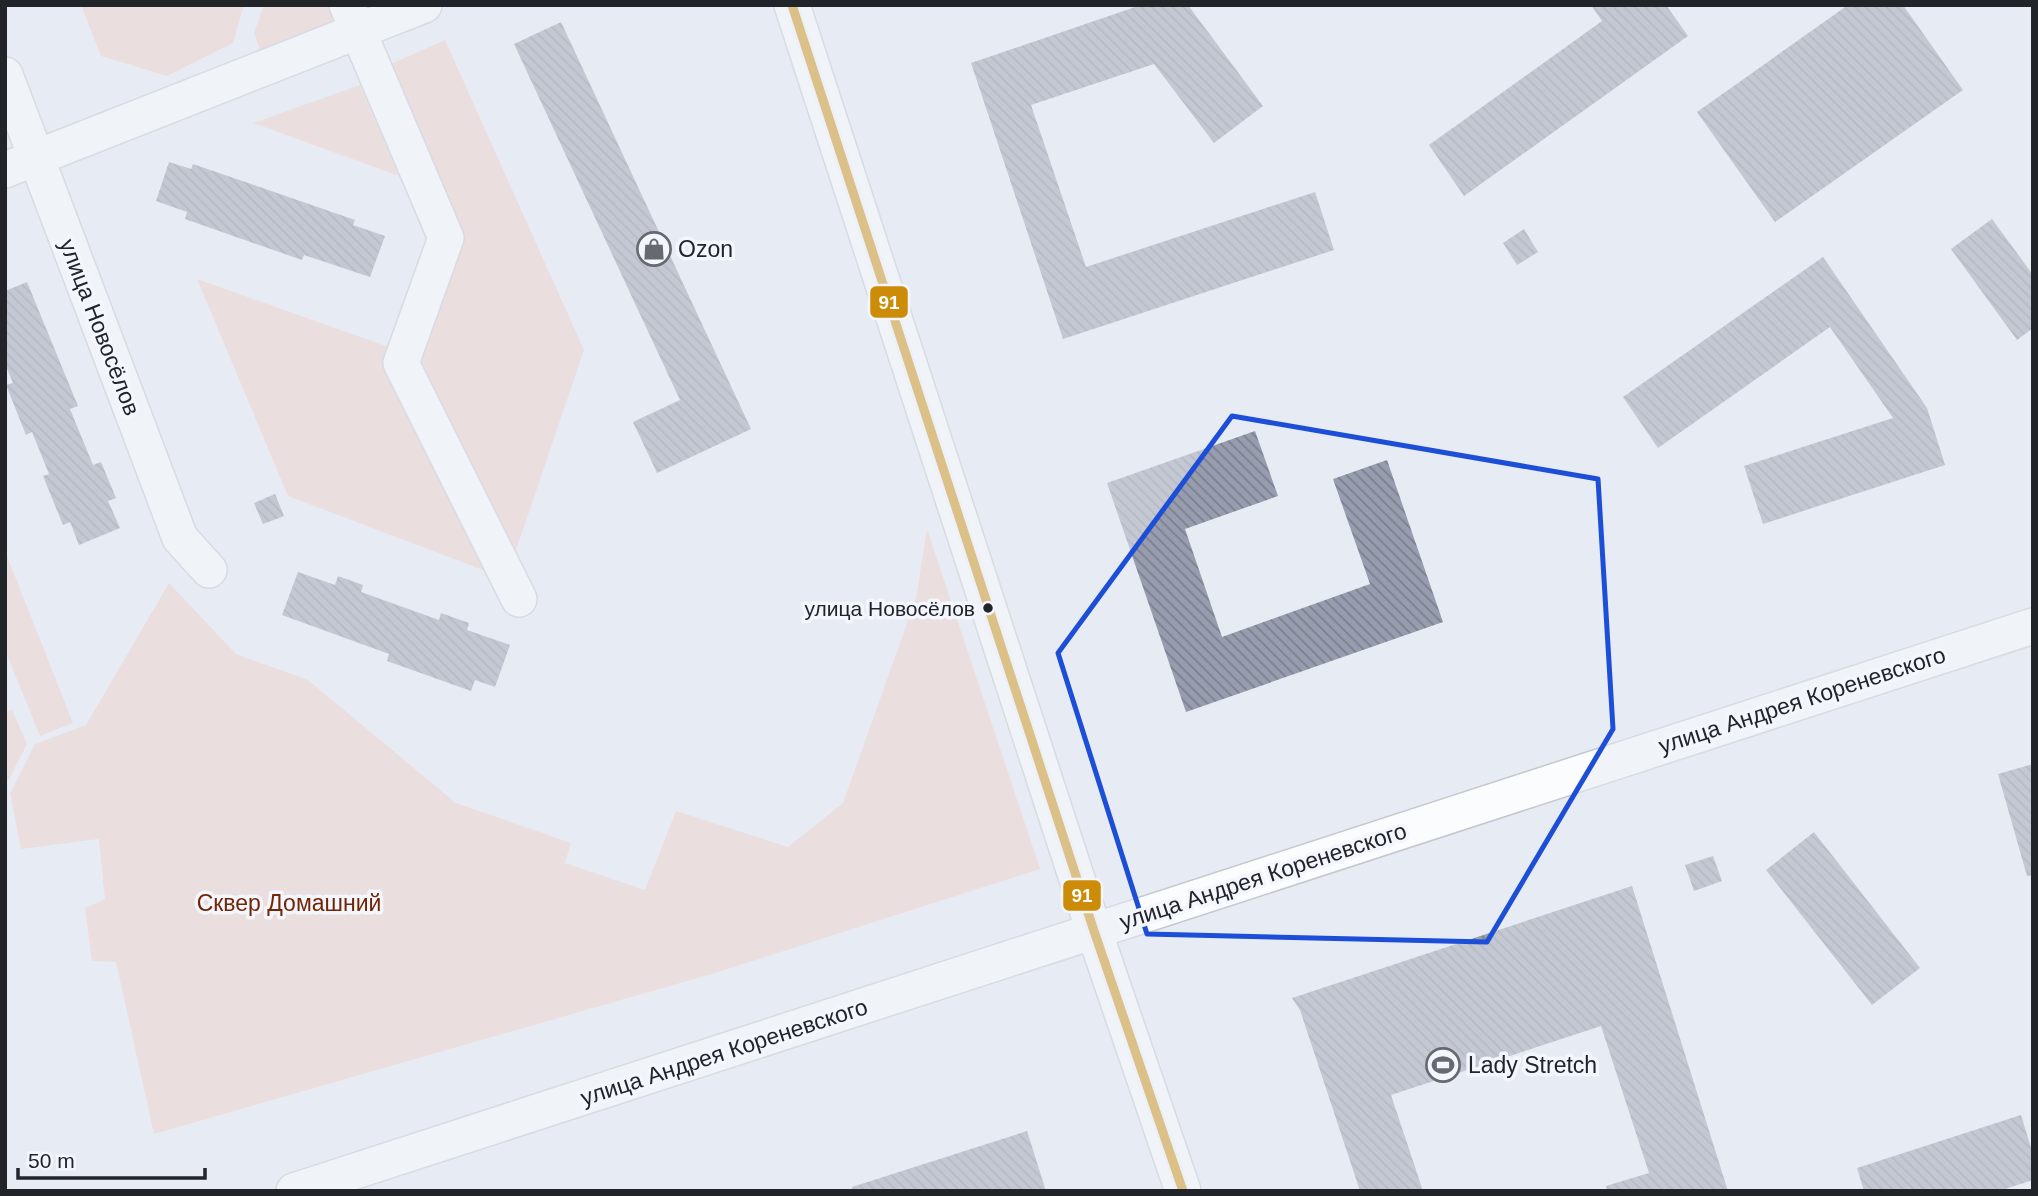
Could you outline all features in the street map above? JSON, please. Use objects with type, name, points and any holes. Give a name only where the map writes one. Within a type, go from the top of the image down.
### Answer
[{"type":"street","points":[[21,164],[352,18],[424,5]]},
{"type":"street","points":[[792,5],[1094,931],[1183,1191]]},
{"type":"street","points":[[352,18],[446,238],[401,363],[519,599]]},
{"type":"street","name":"улица Новосёлов","points":[[5,75],[21,164],[180,538],[209,570]]},
{"type":"street","name":"улица Андрея Кореневского","points":[[294,1191],[2033,626]]},
{"type":"highlighted area","points":[[1232,416],[1598,479],[1613,729],[1487,942],[1147,934],[1058,653]]},
{"type":"green space","points":[[81,5],[244,5],[233,43],[167,76],[101,56]]},
{"type":"green space","points":[[264,5],[329,5],[336,23],[261,52],[254,33]]},
{"type":"green space","points":[[445,40],[584,350],[512,562],[491,573],[288,496],[197,279],[411,355],[452,236],[382,68]]},
{"type":"green space","points":[[360,85],[399,176],[253,123]]},
{"type":"green space","name":"Сквер Домашний","points":[[927,529],[1040,869],[715,973],[154,1134],[116,962],[92,961],[85,908],[105,899],[99,839],[21,849],[10,793],[35,744],[86,725],[169,583],[236,654],[308,680],[456,803],[571,843],[565,863],[645,890],[676,811],[788,847],[843,803],[916,598]]},
{"type":"green space","points":[[5,551],[73,723],[40,736],[5,650]]},
{"type":"green space","points":[[12,710],[27,744],[5,782],[5,712]]},
{"type":"building","points":[[1141,5],[1188,5],[1263,106],[1214,143],[1154,64],[1031,105],[1086,267],[1315,192],[1334,250],[1063,339],[971,63]]},
{"type":"building","points":[[1591,5],[1666,5],[1688,36],[1464,196],[1429,145],[1602,21]]},
{"type":"building","points":[[1848,5],[1903,5],[1963,90],[1775,222],[1697,112]]},
{"type":"building","points":[[561,22],[751,429],[657,473],[633,422],[680,400],[514,44]]},
{"type":"building","points":[[169,162],[191,169],[193,164],[355,220],[353,225],[385,236],[370,277],[304,255],[302,260],[185,219],[187,212],[156,201]]},
{"type":"building","points":[[1992,219],[2033,275],[2033,328],[2017,340],[1951,249]]},
{"type":"building","points":[[1524,229],[1538,252],[1517,265],[1503,243]]},
{"type":"building","points":[[1823,257],[1927,408],[1945,465],[1763,524],[1744,466],[1893,418],[1830,327],[1658,448],[1623,397]]},
{"type":"building","points":[[27,282],[78,406],[70,409],[93,465],[101,462],[116,498],[108,501],[120,528],[79,545],[70,522],[63,525],[43,476],[49,474],[32,432],[26,435],[6,385],[13,383],[5,364],[5,291]]},
{"type":"building","points":[[1255,431],[1278,496],[1185,529],[1222,637],[1370,584],[1333,479],[1387,460],[1443,622],[1186,712],[1107,483]]},
{"type":"building","points":[[275,494],[284,516],[263,524],[254,503]]},
{"type":"building","points":[[298,572],[335,585],[338,576],[363,585],[361,592],[439,620],[441,613],[469,623],[467,630],[510,645],[495,687],[475,680],[471,691],[387,661],[389,654],[282,615]]},
{"type":"building","points":[[2033,764],[2033,875],[2027,876],[1998,774]]},
{"type":"building","points":[[1814,832],[1920,968],[1872,1005],[1766,870]]},
{"type":"building","points":[[1713,856],[1722,881],[1694,891],[1685,865]]},
{"type":"building","points":[[1632,886],[1728,1191],[1607,1191],[1606,1186],[1649,1173],[1601,1026],[1391,1095],[1423,1191],[1360,1191],[1300,1010],[1292,998]]},
{"type":"building","points":[[2021,1115],[2033,1154],[2033,1180],[1999,1191],[1864,1191],[1857,1168]]},
{"type":"building","points":[[1027,1131],[1046,1191],[853,1191],[852,1187]]},
{"type":"transit line","name":"91","points":[[792,5],[1094,931],[1183,1191]]},
{"type":"place","name":"Ozon","points":[[654,249]]},
{"type":"place","name":"улица Новосёлов","points":[[988,608]]},
{"type":"place","name":"Lady Stretch","points":[[1443,1065]]}]
